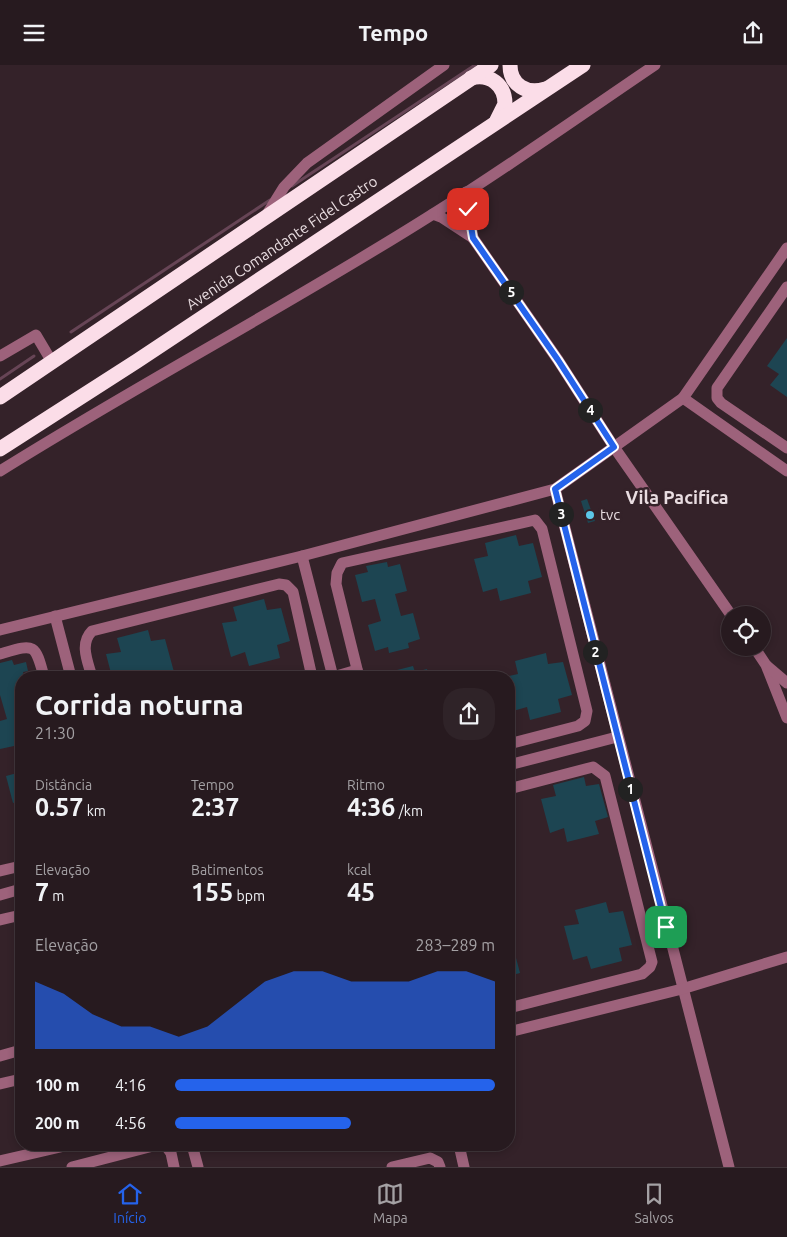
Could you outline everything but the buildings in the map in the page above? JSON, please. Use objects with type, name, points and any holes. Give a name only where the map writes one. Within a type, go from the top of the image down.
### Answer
[{"type":"highway","name":"Avenida Comandante Fidel Castro","points":[[0,397],[491,65]]},
{"type":"highway","points":[[510,65],[514,80],[522,88],[534,91],[549,87]]},
{"type":"highway","name":"Avenida Comandante Fidel Castro","points":[[0,449],[137,361],[583,65]]},
{"type":"highway","points":[[468,80],[480,77],[488,78],[502,88],[505,104],[501,116],[495,122]]},
{"type":"street","points":[[265,217],[284,187],[307,163],[444,65]]},
{"type":"street","points":[[0,471],[53,437],[247,325],[433,214],[655,65]]},
{"type":"street","points":[[466,192],[473,238]]},
{"type":"street","points":[[433,214],[442,217],[473,238],[558,360],[614,447],[725,606]]},
{"type":"street","points":[[0,630],[302,556],[555,489],[683,398],[787,248]]},
{"type":"street","points":[[787,287],[716,393],[721,403],[787,448]]},
{"type":"street","points":[[0,356],[36,335],[52,362]]},
{"type":"street","points":[[683,398],[786,467]]},
{"type":"street","points":[[555,489],[728,1167]]},
{"type":"street","points":[[357,671],[336,584],[337,573],[342,563],[535,521],[542,529],[587,711],[585,721],[578,726],[515,742]]},
{"type":"street","points":[[302,556],[331,671]]},
{"type":"street","points":[[90,671],[84,646],[86,637],[92,631],[279,584],[286,585],[292,592],[311,671]]},
{"type":"street","points":[[180,586],[186,606]]},
{"type":"street","points":[[564,621],[586,615]]},
{"type":"street","points":[[55,616],[69,671]]},
{"type":"street","points":[[0,654],[27,646],[32,648],[38,654],[42,671]]},
{"type":"street","points":[[760,656],[766,665],[787,718]]},
{"type":"street","points":[[766,665],[787,683]]},
{"type":"street","points":[[515,763],[617,737]]},
{"type":"street","points":[[515,787],[592,767],[605,776],[652,962],[650,967],[642,974],[515,1006]]},
{"type":"street","points":[[628,869],[650,865]]},
{"type":"street","points":[[0,871],[15,867]]},
{"type":"street","points":[[0,895],[15,891]]},
{"type":"street","points":[[0,920],[15,916]]},
{"type":"street","points":[[515,1031],[682,989],[787,957]]},
{"type":"street","points":[[0,1056],[15,1052]]},
{"type":"street","points":[[0,1084],[15,1080]]},
{"type":"street","points":[[0,1161],[44,1151]]},
{"type":"street","points":[[72,1167],[134,1151]]},
{"type":"street","points":[[170,1151],[174,1167]]},
{"type":"street","points":[[194,1151],[198,1167]]},
{"type":"street","points":[[460,1151],[464,1167]]},
{"type":"street","points":[[392,1167],[430,1158],[438,1162],[440,1167]]},
{"type":"waterway","points":[[292,186],[475,65]]},
{"type":"waterway","points":[[71,332],[270,200]]},
{"type":"waterway","points":[[0,379],[34,356]]},
{"type":"place","name":"tvc","points":[[590,515]]},
{"type":"district","name":"Vila Pacifica","points":[[677,498]]},
{"type":"route","points":[[468,209],[473,238],[558,360],[614,447],[555,489],[666,927]]}]
